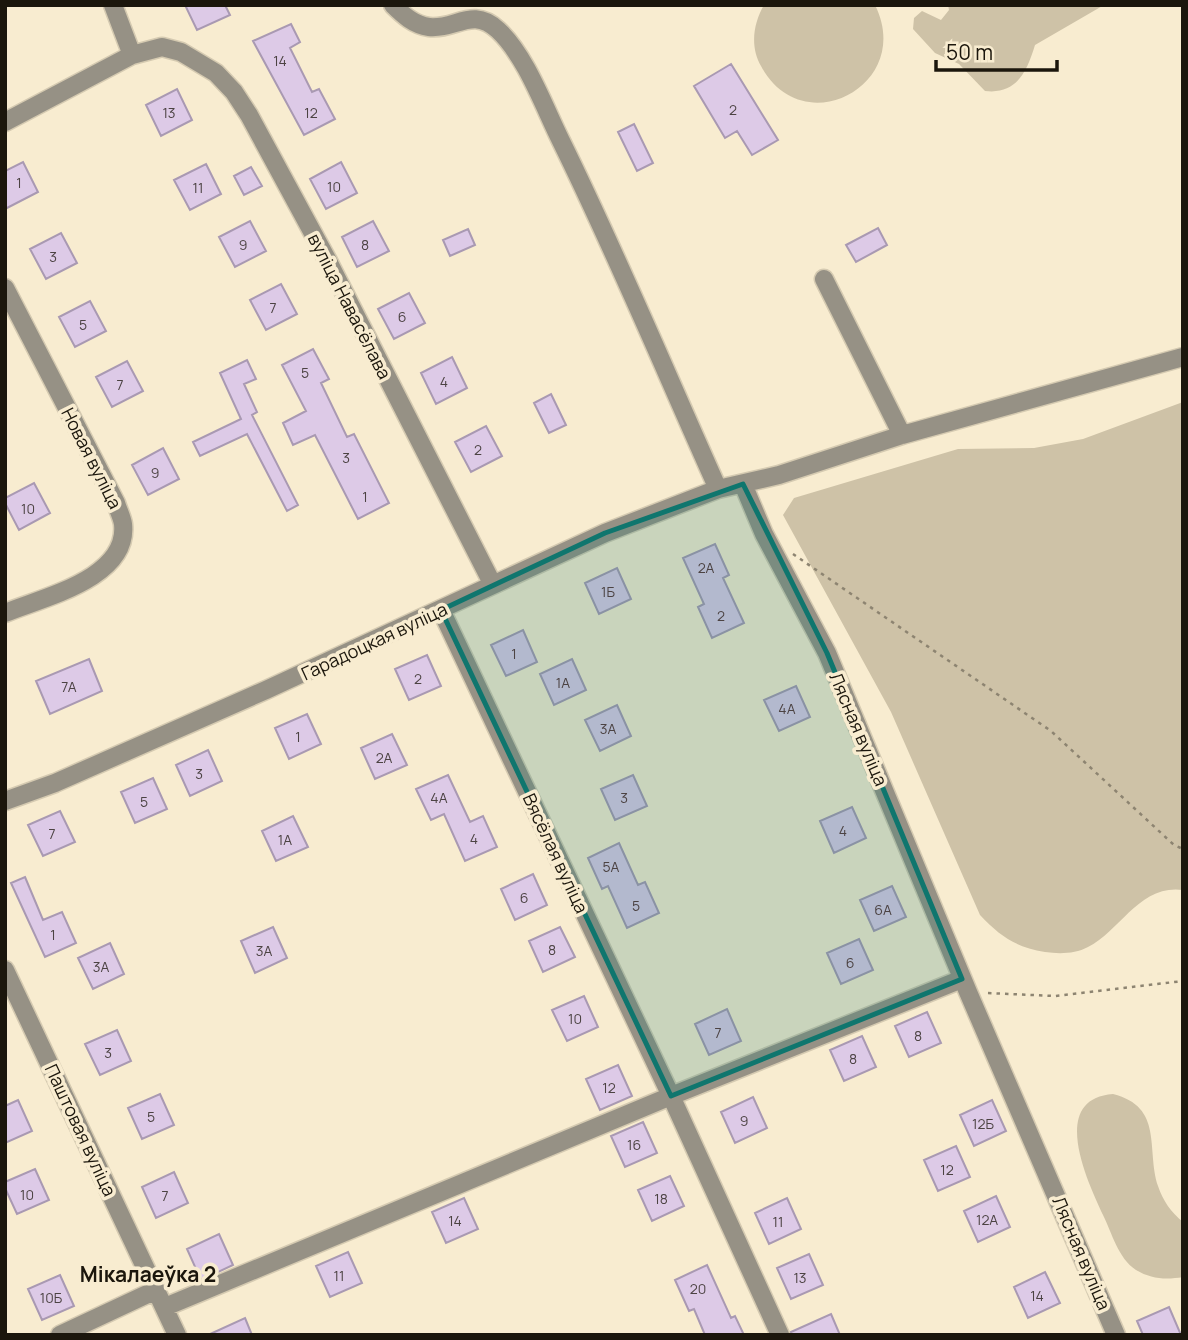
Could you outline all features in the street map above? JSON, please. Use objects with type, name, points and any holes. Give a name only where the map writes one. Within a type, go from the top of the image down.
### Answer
[{"type":"street","points":[[5,122],[132,55],[113,5]]},
{"type":"street","points":[[393,5],[409,19],[431,27],[460,20],[479,19],[497,29],[508,41],[528,74],[605,230],[718,489]]},
{"type":"street","name":"вуліца Навасёлава","points":[[132,55],[162,47],[181,52],[216,73],[234,92],[328,261],[492,583]]},
{"type":"street","points":[[824,279],[902,435]]},
{"type":"street","name":"Новая вуліца","points":[[5,288],[116,503],[123,522],[123,535],[119,551],[107,566],[94,576],[5,613]]},
{"type":"street","name":"Гарадоцкая вуліца","points":[[5,801],[55,783],[442,610],[492,583],[605,533],[718,489],[779,475],[902,435],[1183,356]]},
{"type":"street","name":"Лясная вуліца","points":[[743,484],[764,534],[827,653],[965,985],[1116,1335]]},
{"type":"street","name":"Вясёлая вуліца","points":[[442,610],[671,1096],[780,1335]]},
{"type":"street","name":"Паштовая вуліца","points":[[5,970],[177,1335]]},
{"type":"street","points":[[165,1307],[671,1096],[965,985]]},
{"type":"street","points":[[60,1335],[156,1290]]},
{"type":"path","points":[[787,549],[1051,731],[1174,845],[1183,849]]},
{"type":"path","points":[[965,985],[1055,996],[1183,981]]},
{"type":"highlighted area","points":[[743,484],[827,653],[962,979],[671,1096],[441,610],[605,533]]},
{"type":"shaded area","points":[[764,5],[875,5],[883,34],[880,59],[867,80],[848,95],[826,102],[802,101],[779,89],[758,59],[754,36]]},
{"type":"shaded area","points":[[948,5],[1104,5],[1035,45],[1024,72],[1013,85],[996,91],[985,91],[959,64],[935,53],[913,29],[914,18],[922,11],[941,20],[949,10]]},
{"type":"shaded area","points":[[1183,402],[1183,890],[1168,890],[1142,901],[1100,940],[1083,949],[1061,953],[1034,950],[1009,940],[980,915],[891,712],[783,515],[794,498],[958,449],[1034,448],[1083,439]]},
{"type":"shaded area","points":[[1113,1094],[1129,1100],[1140,1109],[1146,1119],[1158,1186],[1168,1206],[1183,1222],[1183,1277],[1153,1277],[1130,1265],[1116,1245],[1089,1183],[1082,1164],[1077,1126],[1082,1110],[1093,1099]]},
{"type":"building","points":[[185,5],[225,5],[230,15],[197,30]]},
{"type":"building","points":[[291,24],[300,42],[290,48],[312,92],[319,89],[335,119],[304,135],[253,41]]},
{"type":"building","points":[[731,64],[778,140],[752,155],[737,131],[725,138],[694,86]]},
{"type":"building","points":[[177,89],[192,120],[161,136],[146,105]]},
{"type":"building","points":[[634,124],[653,163],[637,171],[618,132]]},
{"type":"building","points":[[23,162],[38,192],[5,209],[5,171]]},
{"type":"building","points":[[341,162],[357,193],[326,209],[310,179]]},
{"type":"building","points":[[206,164],[221,194],[190,210],[174,180]]},
{"type":"building","points":[[251,167],[262,186],[244,195],[234,176]]},
{"type":"building","points":[[250,221],[266,251],[235,267],[219,237]]},
{"type":"building","points":[[373,221],[389,251],[357,267],[342,237]]},
{"type":"building","points":[[878,228],[887,245],[856,262],[846,245]]},
{"type":"building","points":[[468,229],[475,245],[450,256],[443,240]]},
{"type":"building","points":[[61,233],[77,263],[46,279],[30,249]]},
{"type":"building","points":[[281,284],[297,314],[266,330],[250,300]]},
{"type":"building","points":[[409,293],[425,323],[394,339],[378,309]]},
{"type":"building","points":[[90,301],[106,331],[75,347],[59,317]]},
{"type":"building","points":[[313,349],[329,379],[321,383],[347,437],[354,434],[389,503],[358,519],[315,435],[293,445],[283,423],[306,411],[282,365]]},
{"type":"building","points":[[452,357],[467,388],[436,404],[421,373]]},
{"type":"building","points":[[247,360],[256,379],[244,384],[257,412],[252,415],[298,505],[287,511],[247,434],[200,456],[193,442],[241,419],[220,373]]},
{"type":"building","points":[[127,361],[143,391],[112,407],[96,377]]},
{"type":"building","points":[[551,394],[566,425],[549,433],[534,403]]},
{"type":"building","points":[[486,426],[502,456],[471,472],[455,442]]},
{"type":"building","points":[[163,448],[179,479],[148,495],[132,465]]},
{"type":"building","points":[[34,483],[50,513],[19,530],[5,498]]},
{"type":"building","points":[[715,544],[729,575],[723,578],[744,623],[712,638],[698,607],[704,604],[683,558]]},
{"type":"building","points":[[617,568],[631,599],[599,614],[585,583]]},
{"type":"building","points":[[523,630],[537,662],[506,676],[491,645]]},
{"type":"building","points":[[427,655],[441,686],[409,700],[395,669]]},
{"type":"building","points":[[89,659],[102,691],[50,714],[36,681]]},
{"type":"building","points":[[572,659],[586,690],[554,705],[540,674]]},
{"type":"building","points":[[796,686],[810,717],[779,731],[764,700]]},
{"type":"building","points":[[617,705],[631,736],[600,751],[585,720]]},
{"type":"building","points":[[307,714],[321,744],[289,759],[275,728]]},
{"type":"building","points":[[392,734],[407,765],[375,779],[361,748]]},
{"type":"building","points":[[208,750],[222,781],[190,796],[176,765]]},
{"type":"building","points":[[448,775],[470,822],[483,816],[497,847],[465,861],[444,814],[431,820],[416,789]]},
{"type":"building","points":[[633,775],[647,806],[615,820],[601,789]]},
{"type":"building","points":[[153,778],[167,809],[135,823],[121,792]]},
{"type":"building","points":[[852,807],[866,838],[834,853],[820,821]]},
{"type":"building","points":[[60,811],[75,842],[43,856],[28,825]]},
{"type":"building","points":[[293,816],[308,847],[276,861],[262,831]]},
{"type":"building","points":[[619,843],[638,885],[645,882],[659,913],[627,928],[608,886],[602,889],[588,858]]},
{"type":"building","points":[[533,874],[547,905],[515,920],[501,889]]},
{"type":"building","points":[[25,877],[43,920],[62,912],[76,943],[45,957],[11,883]]},
{"type":"building","points":[[892,886],[906,917],[874,931],[860,900]]},
{"type":"building","points":[[273,927],[287,958],[255,973],[241,941]]},
{"type":"building","points":[[560,927],[575,957],[543,972],[529,941]]},
{"type":"building","points":[[859,939],[873,970],[841,984],[827,953]]},
{"type":"building","points":[[110,943],[124,974],[93,989],[78,958]]},
{"type":"building","points":[[584,996],[598,1027],[567,1041],[552,1010]]},
{"type":"building","points":[[727,1009],[741,1041],[709,1055],[695,1024]]},
{"type":"building","points":[[927,1012],[941,1043],[909,1057],[895,1026]]},
{"type":"building","points":[[117,1030],[131,1061],[100,1075],[85,1044]]},
{"type":"building","points":[[862,1036],[876,1067],[844,1081],[830,1050]]},
{"type":"building","points":[[618,1065],[632,1096],[600,1110],[586,1079]]},
{"type":"building","points":[[160,1094],[174,1125],[142,1139],[128,1108]]},
{"type":"building","points":[[753,1097],[767,1128],[735,1143],[721,1112]]},
{"type":"building","points":[[18,1100],[32,1131],[5,1143],[5,1106]]},
{"type":"building","points":[[992,1100],[1006,1131],[974,1146],[960,1115]]},
{"type":"building","points":[[643,1122],[657,1153],[625,1167],[611,1136]]},
{"type":"building","points":[[956,1146],[970,1177],[938,1191],[924,1160]]},
{"type":"building","points":[[35,1169],[49,1200],[17,1214],[5,1188],[5,1182]]},
{"type":"building","points":[[174,1172],[188,1203],[156,1218],[142,1187]]},
{"type":"building","points":[[670,1176],[684,1206],[652,1221],[638,1190]]},
{"type":"building","points":[[996,1196],[1010,1227],[978,1242],[964,1211]]},
{"type":"building","points":[[464,1198],[478,1229],[446,1243],[432,1212]]},
{"type":"building","points":[[787,1198],[801,1229],[769,1244],[755,1213]]},
{"type":"building","points":[[219,1234],[233,1265],[201,1280],[187,1249]]},
{"type":"building","points":[[348,1252],[362,1283],[330,1297],[316,1266]]},
{"type":"building","points":[[809,1254],[823,1285],[791,1299],[777,1268]]},
{"type":"building","points":[[707,1265],[731,1318],[735,1316],[744,1335],[705,1335],[694,1309],[689,1311],[675,1280]]},
{"type":"building","points":[[1045,1272],[1060,1303],[1028,1318],[1014,1287]]},
{"type":"building","points":[[60,1275],[74,1306],[42,1320],[28,1289]]},
{"type":"building","points":[[1169,1307],[1181,1335],[1143,1335],[1137,1321]]},
{"type":"building","points":[[831,1314],[840,1335],[791,1335],[791,1332]]},
{"type":"building","points":[[245,1318],[252,1335],[208,1335]]},
{"type":"district","name":"Мікалаеўка 2","points":[[148,1274]]}]
